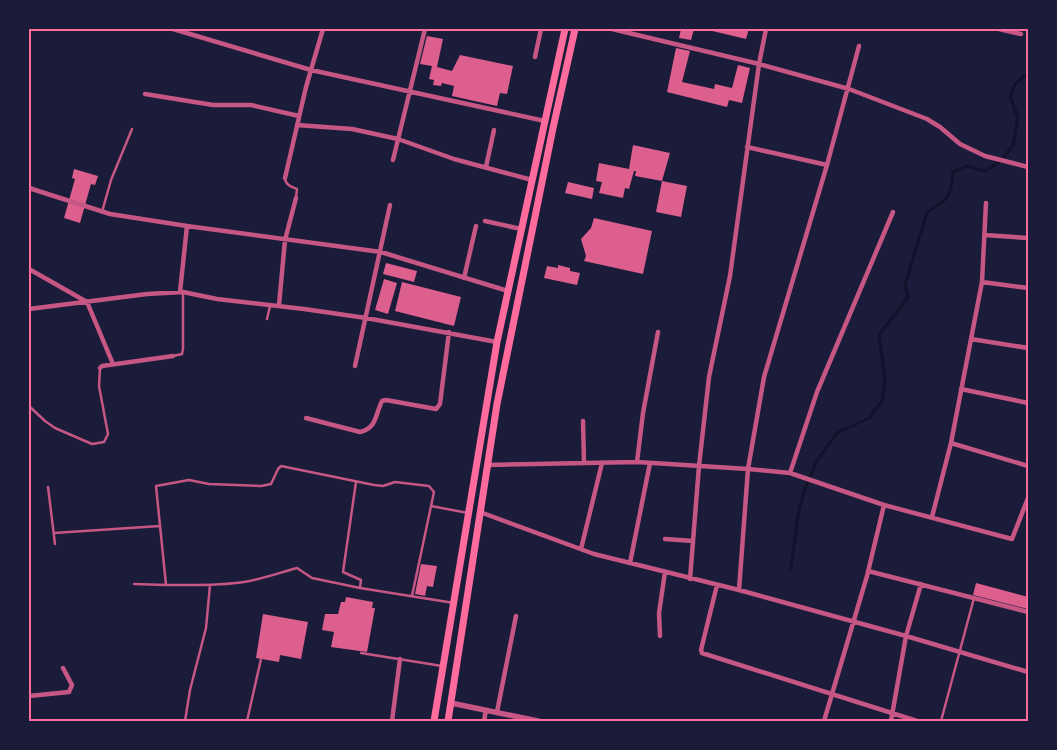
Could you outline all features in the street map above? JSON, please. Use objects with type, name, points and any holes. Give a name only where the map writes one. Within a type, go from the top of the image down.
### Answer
[{"type":"main road","points":[[434,721],[500,326],[565,29]]},
{"type":"main road","points":[[448,721],[508,343],[575,29]]},
{"type":"main road","points":[[497,342],[508,343]]},
{"type":"street","points":[[173,29],[311,70],[497,109],[545,121]]},
{"type":"street","points":[[285,178],[299,116],[323,29]]},
{"type":"street","points":[[393,160],[425,29]]},
{"type":"street","points":[[535,56],[541,29]]},
{"type":"street","points":[[612,29],[759,64],[849,89],[927,119],[960,144],[985,156],[1028,167]]},
{"type":"street","points":[[690,579],[699,466],[709,377],[730,276],[759,64],[766,29]]},
{"type":"street","points":[[999,29],[1021,34]]},
{"type":"street","points":[[739,590],[748,469],[764,377],[860,46]]},
{"type":"street","points":[[145,94],[206,104],[251,105],[299,116]]},
{"type":"street","points":[[297,125],[352,129],[398,139],[425,150],[532,180]]},
{"type":"street","points":[[486,167],[494,130]]},
{"type":"street","points":[[747,147],[827,165]]},
{"type":"street","points":[[29,188],[102,212],[284,240],[380,252],[508,291]]},
{"type":"street","points":[[279,305],[284,240],[296,198]]},
{"type":"street","points":[[932,517],[951,443],[982,282],[986,204]]},
{"type":"street","points":[[355,366],[390,205]]},
{"type":"street","points":[[790,473],[817,392],[893,212]]},
{"type":"street","points":[[485,221],[520,229]]},
{"type":"street","points":[[181,292],[187,226]]},
{"type":"street","points":[[464,278],[476,226]]},
{"type":"street","points":[[985,235],[1028,238]]},
{"type":"street","points":[[29,269],[87,302],[113,364]]},
{"type":"street","points":[[982,282],[1028,288]]},
{"type":"street","points":[[29,309],[147,294],[181,292],[217,299],[279,305],[366,318],[497,342]]},
{"type":"street","points":[[306,418],[360,432],[366,431],[373,426],[382,401],[386,400],[436,410],[440,404],[449,332]]},
{"type":"street","points":[[637,462],[642,414],[658,332]]},
{"type":"street","points":[[971,339],[1028,348]]},
{"type":"street","points":[[100,368],[113,364],[173,356]]},
{"type":"street","points":[[961,389],[1028,403]]},
{"type":"street","points":[[584,421],[584,463]]},
{"type":"street","points":[[951,443],[1028,466]]},
{"type":"street","points":[[488,465],[637,462],[790,473],[884,505],[1012,539],[1028,498]]},
{"type":"street","points":[[581,550],[602,463]]},
{"type":"street","points":[[630,563],[650,463]]},
{"type":"street","points":[[824,721],[868,571],[884,505]]},
{"type":"street","points":[[480,512],[581,550],[739,590],[1028,672]]},
{"type":"street","points":[[665,539],[693,541]]},
{"type":"street","points":[[868,571],[1028,612]]},
{"type":"street","points":[[660,636],[660,613],[665,572]]},
{"type":"street","points":[[891,721],[906,636],[921,584]]},
{"type":"street","points":[[717,585],[701,652],[917,721]]},
{"type":"street","points":[[497,712],[516,616]]},
{"type":"street","points":[[392,721],[400,659]]},
{"type":"street","points":[[29,696],[69,692],[72,686],[63,668]]},
{"type":"street","points":[[451,703],[538,721]]},
{"type":"street","points":[[484,721],[486,710]]},
{"type":"lane","points":[[102,212],[111,180],[132,129]]},
{"type":"lane","points":[[285,178],[289,186],[297,189],[296,198]]},
{"type":"lane","points":[[173,356],[182,354],[183,349],[181,292]]},
{"type":"lane","points":[[267,320],[270,305]]},
{"type":"lane","points":[[29,406],[55,428],[92,444],[104,442],[108,434],[99,386],[100,368]]},
{"type":"lane","points":[[166,585],[156,486],[189,480],[209,484],[261,486],[271,484],[278,469],[282,466],[384,486],[395,482],[429,486],[434,492],[412,596]]},
{"type":"lane","points":[[356,482],[343,572],[361,580],[360,588]]},
{"type":"lane","points":[[48,487],[55,544]]},
{"type":"lane","points":[[431,506],[469,513]]},
{"type":"lane","points":[[54,533],[160,526]]},
{"type":"lane","points":[[134,584],[210,585],[262,579],[297,568],[312,578],[360,588],[455,603]]},
{"type":"lane","points":[[185,721],[190,690],[206,628],[210,585]]},
{"type":"lane","points":[[941,721],[974,598]]},
{"type":"lane","points":[[361,654],[443,666]]},
{"type":"lane","points":[[247,721],[261,659]]},
{"type":"building","points":[[681,29],[694,29],[691,40],[679,38]]},
{"type":"building","points":[[704,29],[749,29],[746,39]]},
{"type":"building","points":[[427,36],[443,39],[437,67],[452,71],[460,55],[513,66],[507,94],[500,93],[497,106],[452,96],[454,86],[442,83],[441,86],[433,85],[434,80],[429,79],[432,66],[420,64]]},
{"type":"building","points":[[676,48],[690,51],[682,82],[714,89],[715,84],[732,88],[738,65],[750,68],[742,103],[729,100],[727,107],[667,92]]},
{"type":"building","points":[[633,145],[670,153],[662,181],[635,176],[636,171],[634,171],[629,189],[625,188],[623,198],[599,193],[602,182],[596,181],[599,163],[629,169]]},
{"type":"building","points":[[74,169],[98,176],[95,185],[91,184],[80,223],[64,218],[75,179],[72,178]]},
{"type":"building","points":[[662,181],[687,186],[681,217],[656,212]]},
{"type":"building","points":[[568,182],[594,188],[592,199],[565,193]]},
{"type":"building","points":[[594,218],[652,231],[643,274],[584,261],[586,256],[581,239],[591,228]]},
{"type":"building","points":[[386,263],[417,271],[414,282],[383,274]]},
{"type":"building","points":[[558,265],[570,268],[570,271],[580,273],[577,285],[544,278],[547,266],[558,268]]},
{"type":"building","points":[[384,279],[397,283],[388,314],[375,310]]},
{"type":"building","points":[[402,282],[461,297],[454,326],[395,311]]},
{"type":"building","points":[[421,564],[437,566],[433,587],[427,586],[425,596],[415,594]]},
{"type":"building","points":[[976,583],[1028,597],[1028,609],[973,595]]},
{"type":"building","points":[[346,597],[373,602],[372,608],[375,608],[367,652],[331,647],[334,632],[322,630],[325,614],[338,614],[341,602],[345,602]]},
{"type":"building","points":[[263,614],[308,622],[301,659],[280,655],[279,662],[256,658]]},
{"type":"waterway","points":[[791,568],[798,515],[804,491],[817,461],[837,433],[869,418],[882,401],[885,379],[879,335],[908,297],[905,285],[927,212],[940,204],[948,196],[953,172],[967,166],[985,171],[1002,160],[1013,145],[1018,118],[1010,96],[1015,84],[1028,73]]}]
